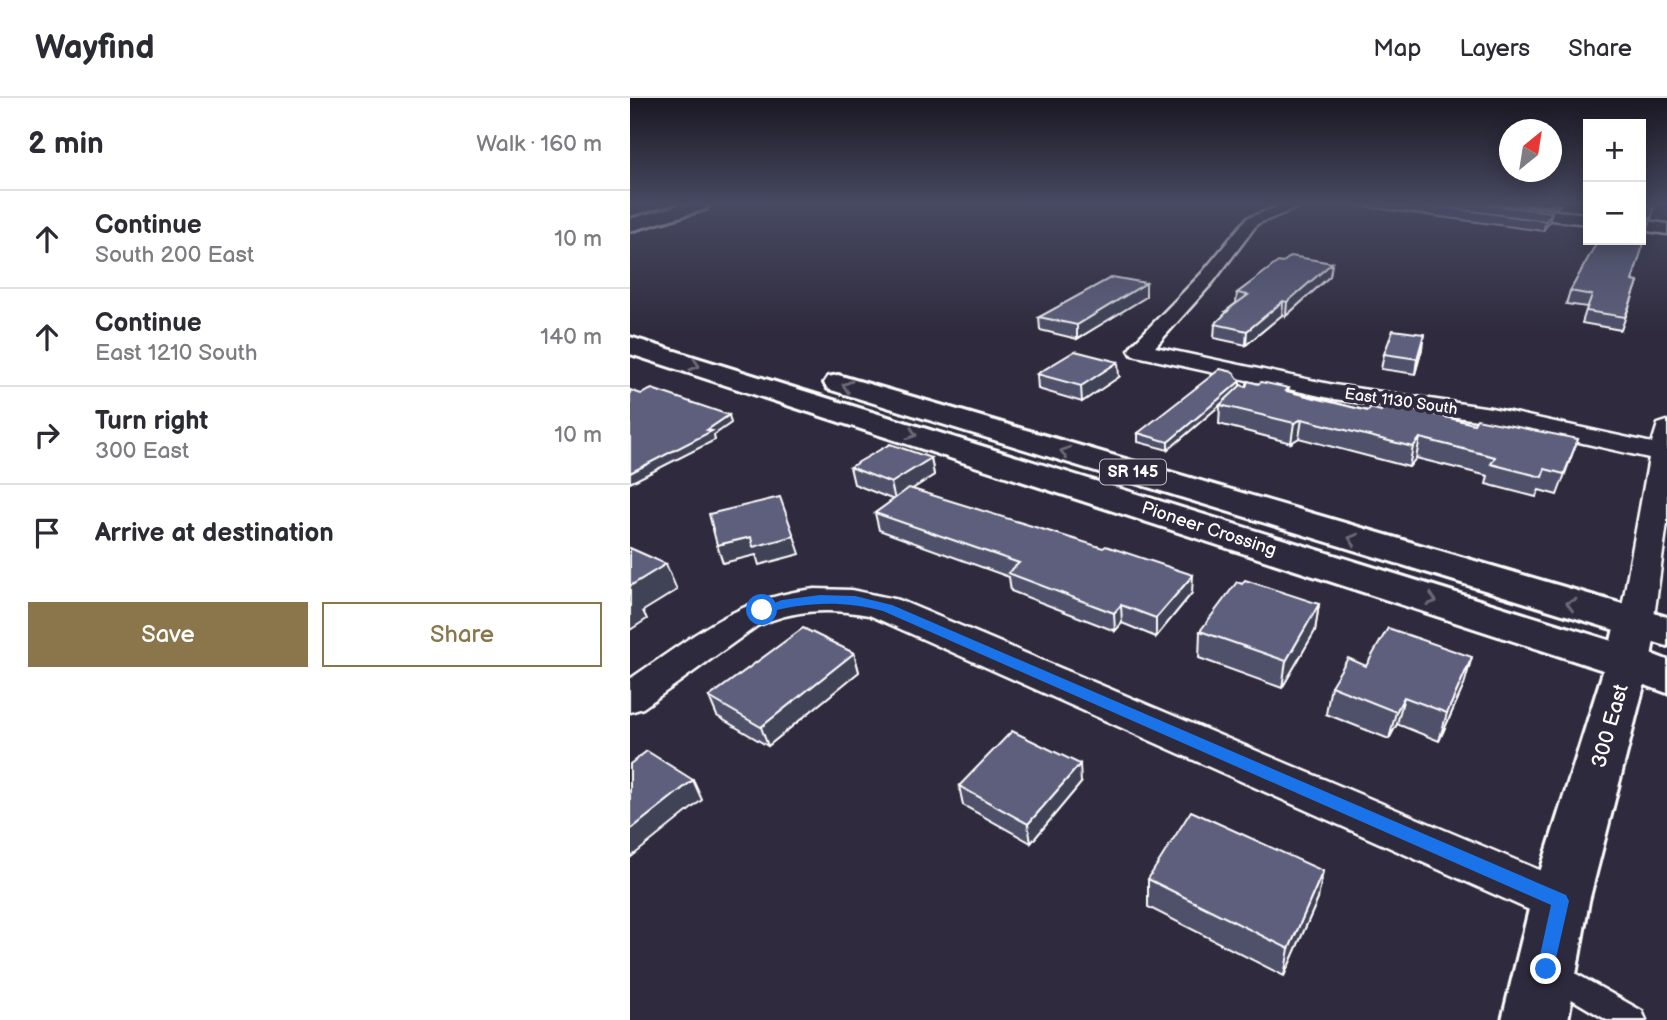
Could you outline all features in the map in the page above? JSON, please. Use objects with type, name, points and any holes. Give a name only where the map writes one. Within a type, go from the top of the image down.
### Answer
[{"type":"main road","name":"Pioneer Crossing","points":[[630,321],[1650,649]]},
{"type":"main road","name":"Pioneer Crossing","points":[[630,345],[1650,649]]},
{"type":"main road","name":"300 East","points":[[1535,1020],[1560,901],[1650,649]]},
{"type":"street","name":"East 1130 South","points":[[1230,248],[1140,350],[1334,392],[1664,441]]},
{"type":"street","name":"300 East","points":[[1650,649],[1664,441]]},
{"type":"street","points":[[630,698],[745,618],[782,604],[820,598],[855,600],[887,608],[1560,901]]},
{"type":"lane","points":[[1546,969],[1633,1020]]},
{"type":"building","points":[[1594,248],[1642,248],[1632,281],[1638,282],[1625,317],[1586,311],[1592,295],[1570,291]]},
{"type":"building","points":[[1291,256],[1332,263],[1287,302],[1283,301],[1247,331],[1215,324],[1226,311],[1248,295],[1237,293],[1278,262],[1282,263]]},
{"type":"building","points":[[1112,277],[1146,283],[1077,325],[1039,317]]},
{"type":"building","points":[[1393,330],[1424,334],[1417,359],[1384,354]]},
{"type":"building","points":[[1075,351],[1118,362],[1081,386],[1037,374]]},
{"type":"building","points":[[1220,369],[1233,372],[1240,381],[1168,442],[1138,433]]},
{"type":"building","points":[[1248,381],[1289,388],[1286,391],[1368,411],[1370,408],[1381,411],[1384,407],[1401,411],[1404,407],[1474,424],[1477,419],[1578,439],[1564,474],[1545,469],[1542,477],[1491,464],[1495,457],[1420,438],[1413,447],[1302,419],[1294,423],[1220,405],[1241,385],[1246,387]]},
{"type":"building","points":[[652,389],[729,415],[707,430],[712,431],[630,473],[630,390],[641,394]]},
{"type":"building","points":[[890,444],[931,458],[891,483],[850,467]]},
{"type":"building","points":[[909,488],[1103,548],[1106,546],[1193,575],[1156,618],[1121,605],[1114,613],[1008,573],[1019,563],[875,513]]},
{"type":"building","points":[[780,497],[794,536],[753,547],[751,537],[717,545],[709,514]]},
{"type":"building","points":[[630,548],[666,564],[630,586]]},
{"type":"building","points":[[1245,580],[1319,604],[1286,661],[1200,631],[1237,582],[1242,584]]},
{"type":"building","points":[[803,628],[854,653],[761,727],[709,697]]},
{"type":"building","points":[[1388,628],[1472,657],[1447,713],[1404,697],[1396,712],[1331,686],[1348,658],[1366,666]]},
{"type":"building","points":[[1012,731],[1080,764],[1028,824],[959,786]]},
{"type":"building","points":[[647,751],[693,780],[630,830],[630,764]]},
{"type":"building","points":[[1191,811],[1323,871],[1289,949],[1148,879]]},
{"type":"route","points":[[762,610],[820,598],[855,600],[887,608],[1560,901],[1546,969]]}]
